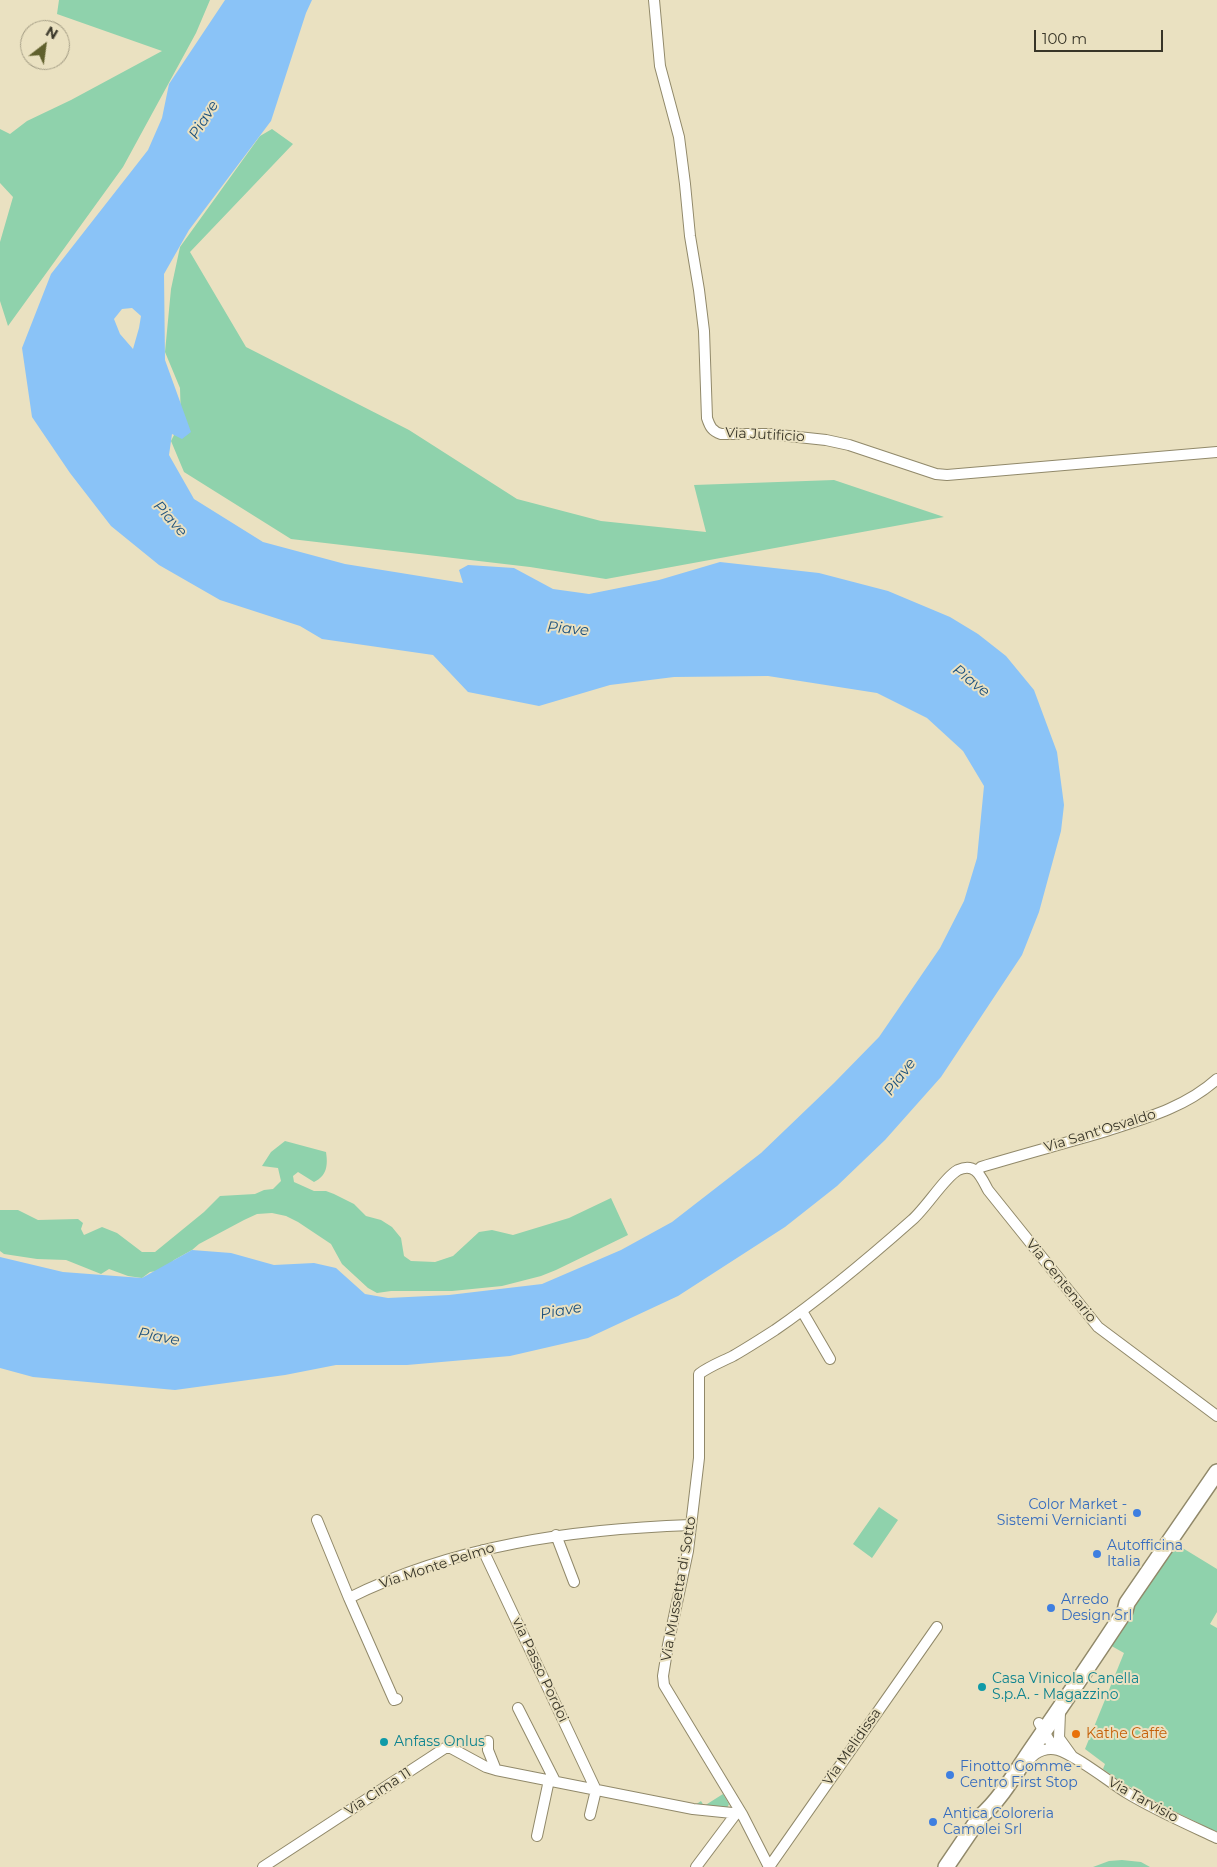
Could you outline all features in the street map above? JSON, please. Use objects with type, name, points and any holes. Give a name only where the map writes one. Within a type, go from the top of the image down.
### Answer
[{"type":"main road","points":[[980,1816],[982,1807],[1063,1703],[1120,1618],[1127,1603],[1217,1472]]},
{"type":"main road","points":[[946,1867],[980,1816],[987,1811],[1008,1784],[1041,1729],[1115,1615],[1127,1603]]},
{"type":"street","name":"Via Jutificio","points":[[654,0],[660,66],[683,165],[690,236],[700,290],[704,331],[707,418],[714,432],[721,434],[770,434],[849,444],[915,468],[941,474],[1217,452]]},
{"type":"street","name":"Via Sant'Osvaldo","points":[[974,1169],[1160,1113],[1195,1096],[1217,1079]]},
{"type":"street","name":"Via Mussetta di Sotto","points":[[768,1867],[664,1684],[663,1676],[668,1645],[688,1552],[699,1458],[699,1374],[707,1368],[752,1346],[802,1310],[862,1264],[918,1215],[951,1174],[960,1170],[974,1169]]},
{"type":"street","name":"Via Centenario","points":[[974,1169],[988,1190],[1098,1327],[1217,1416]]},
{"type":"street","points":[[802,1310],[830,1358]]},
{"type":"street","points":[[317,1520],[348,1598],[394,1700],[397,1699]]},
{"type":"street","name":"Via Monte Pelmo","points":[[348,1598],[388,1581],[483,1550],[556,1535],[635,1526],[691,1525]]},
{"type":"street","points":[[556,1535],[574,1582]]},
{"type":"street","name":"via Passo Pordoi","points":[[483,1550],[596,1790]]},
{"type":"street","name":"Via Melidissa","points":[[768,1867],[937,1627]]},
{"type":"street","points":[[1059,1738],[1059,1716],[1063,1703]]},
{"type":"street","points":[[518,1708],[552,1781],[537,1836]]},
{"type":"street","points":[[1041,1729],[1049,1731],[1059,1738]]},
{"type":"street","points":[[1041,1729],[1056,1749]]},
{"type":"street","name":"Via Tarvisio","points":[[1059,1738],[1072,1756]]},
{"type":"street","points":[[488,1741],[488,1750],[496,1770]]},
{"type":"street","name":"Via Cima 11","points":[[263,1867],[445,1748],[451,1748],[486,1767],[496,1770],[693,1809],[738,1814]]},
{"type":"street","points":[[1008,1784],[1015,1779],[1032,1756],[1044,1750],[1056,1749]]},
{"type":"street","name":"Via Tarvisio","points":[[1056,1749],[1072,1756],[1136,1798],[1217,1838]]},
{"type":"street","points":[[590,1815],[596,1790]]},
{"type":"street","points":[[696,1867],[738,1814]]},
{"type":"green space","points":[[59,0],[210,0],[196,33],[123,167],[8,326],[0,301],[0,242],[13,197],[0,183],[0,129],[10,134],[27,121],[71,100],[162,51],[57,14]]},
{"type":"green space","points":[[272,129],[293,144],[190,252],[246,347],[409,430],[517,499],[601,521],[706,532],[694,485],[834,480],[944,517],[606,579],[530,567],[291,539],[184,472],[171,441],[181,421],[180,388],[165,352],[171,289],[180,247],[260,136]]},
{"type":"green space","points":[[285,1141],[326,1152],[327,1166],[322,1177],[314,1182],[298,1172],[293,1176],[294,1182],[314,1191],[326,1191],[334,1194],[354,1204],[366,1216],[381,1220],[392,1227],[401,1238],[404,1256],[411,1261],[435,1262],[453,1256],[479,1232],[492,1230],[513,1235],[569,1218],[611,1198],[628,1235],[556,1270],[502,1286],[452,1291],[391,1291],[377,1293],[368,1288],[342,1264],[331,1244],[298,1222],[286,1216],[272,1213],[257,1214],[244,1220],[199,1244],[174,1260],[164,1270],[150,1272],[142,1278],[128,1276],[109,1269],[101,1274],[66,1260],[37,1259],[4,1254],[0,1251],[0,1210],[18,1210],[38,1220],[78,1219],[83,1223],[81,1229],[84,1235],[102,1227],[117,1233],[142,1252],[155,1252],[204,1212],[220,1196],[255,1194],[273,1189],[281,1181],[278,1168],[262,1166],[271,1152]]},
{"type":"green space","points":[[879,1507],[898,1520],[872,1558],[853,1544]]},
{"type":"green space","points":[[1176,1544],[1217,1569],[1217,1612],[1210,1624],[1217,1628],[1217,1832],[1173,1811],[1130,1787],[1103,1769],[1105,1764],[1085,1749],[1124,1653],[1108,1644]]},
{"type":"green space","points":[[723,1794],[729,1804],[727,1808],[704,1806]]},
{"type":"green space","points":[[701,1801],[704,1806],[695,1805]]},
{"type":"green space","points":[[1109,1861],[1141,1862],[1150,1867],[1093,1867]]},
{"type":"water","name":"Piave","points":[[225,0],[312,0],[306,13],[271,121],[189,230],[164,274],[165,360],[191,432],[182,439],[172,434],[169,455],[194,499],[263,542],[345,564],[463,583],[459,570],[468,565],[514,568],[553,589],[589,594],[659,580],[720,562],[819,573],[888,591],[950,617],[978,634],[1006,656],[1034,690],[1057,752],[1064,805],[1061,831],[1039,912],[1022,955],[941,1077],[885,1140],[837,1186],[785,1227],[678,1296],[588,1338],[510,1356],[407,1365],[336,1365],[285,1375],[175,1390],[33,1377],[0,1368],[0,1257],[63,1272],[142,1278],[192,1250],[231,1253],[274,1265],[314,1263],[336,1268],[365,1294],[388,1298],[449,1295],[542,1284],[621,1250],[672,1222],[761,1153],[879,1037],[940,948],[964,901],[977,858],[984,786],[963,751],[927,718],[877,693],[768,676],[674,677],[610,685],[539,706],[468,692],[433,655],[322,639],[300,626],[220,600],[159,565],[111,526],[70,473],[32,417],[22,348],[51,274],[148,150],[162,118],[169,84]],"holes":[[[132,308],[141,316],[139,328],[133,349],[120,334],[114,319],[122,309]]]},
{"type":"place","name":"Color Market - Sistemi Vernicianti","points":[[1137,1513]]},
{"type":"place","name":"Autofficina Italia","points":[[1097,1554]]},
{"type":"place","name":"Arredo Design Srl","points":[[1051,1608]]},
{"type":"place","name":"Casa Vinicola Canella S.p.A. - Magazzino","points":[[982,1687]]},
{"type":"place","name":"Kathe Caffè","points":[[1076,1734]]},
{"type":"place","name":"Anfass Onlus","points":[[384,1742]]},
{"type":"place","name":"Finotto Gomme - Centro First Stop","points":[[950,1775]]},
{"type":"place","name":"Antica Coloreria Camolei Srl","points":[[933,1822]]}]
